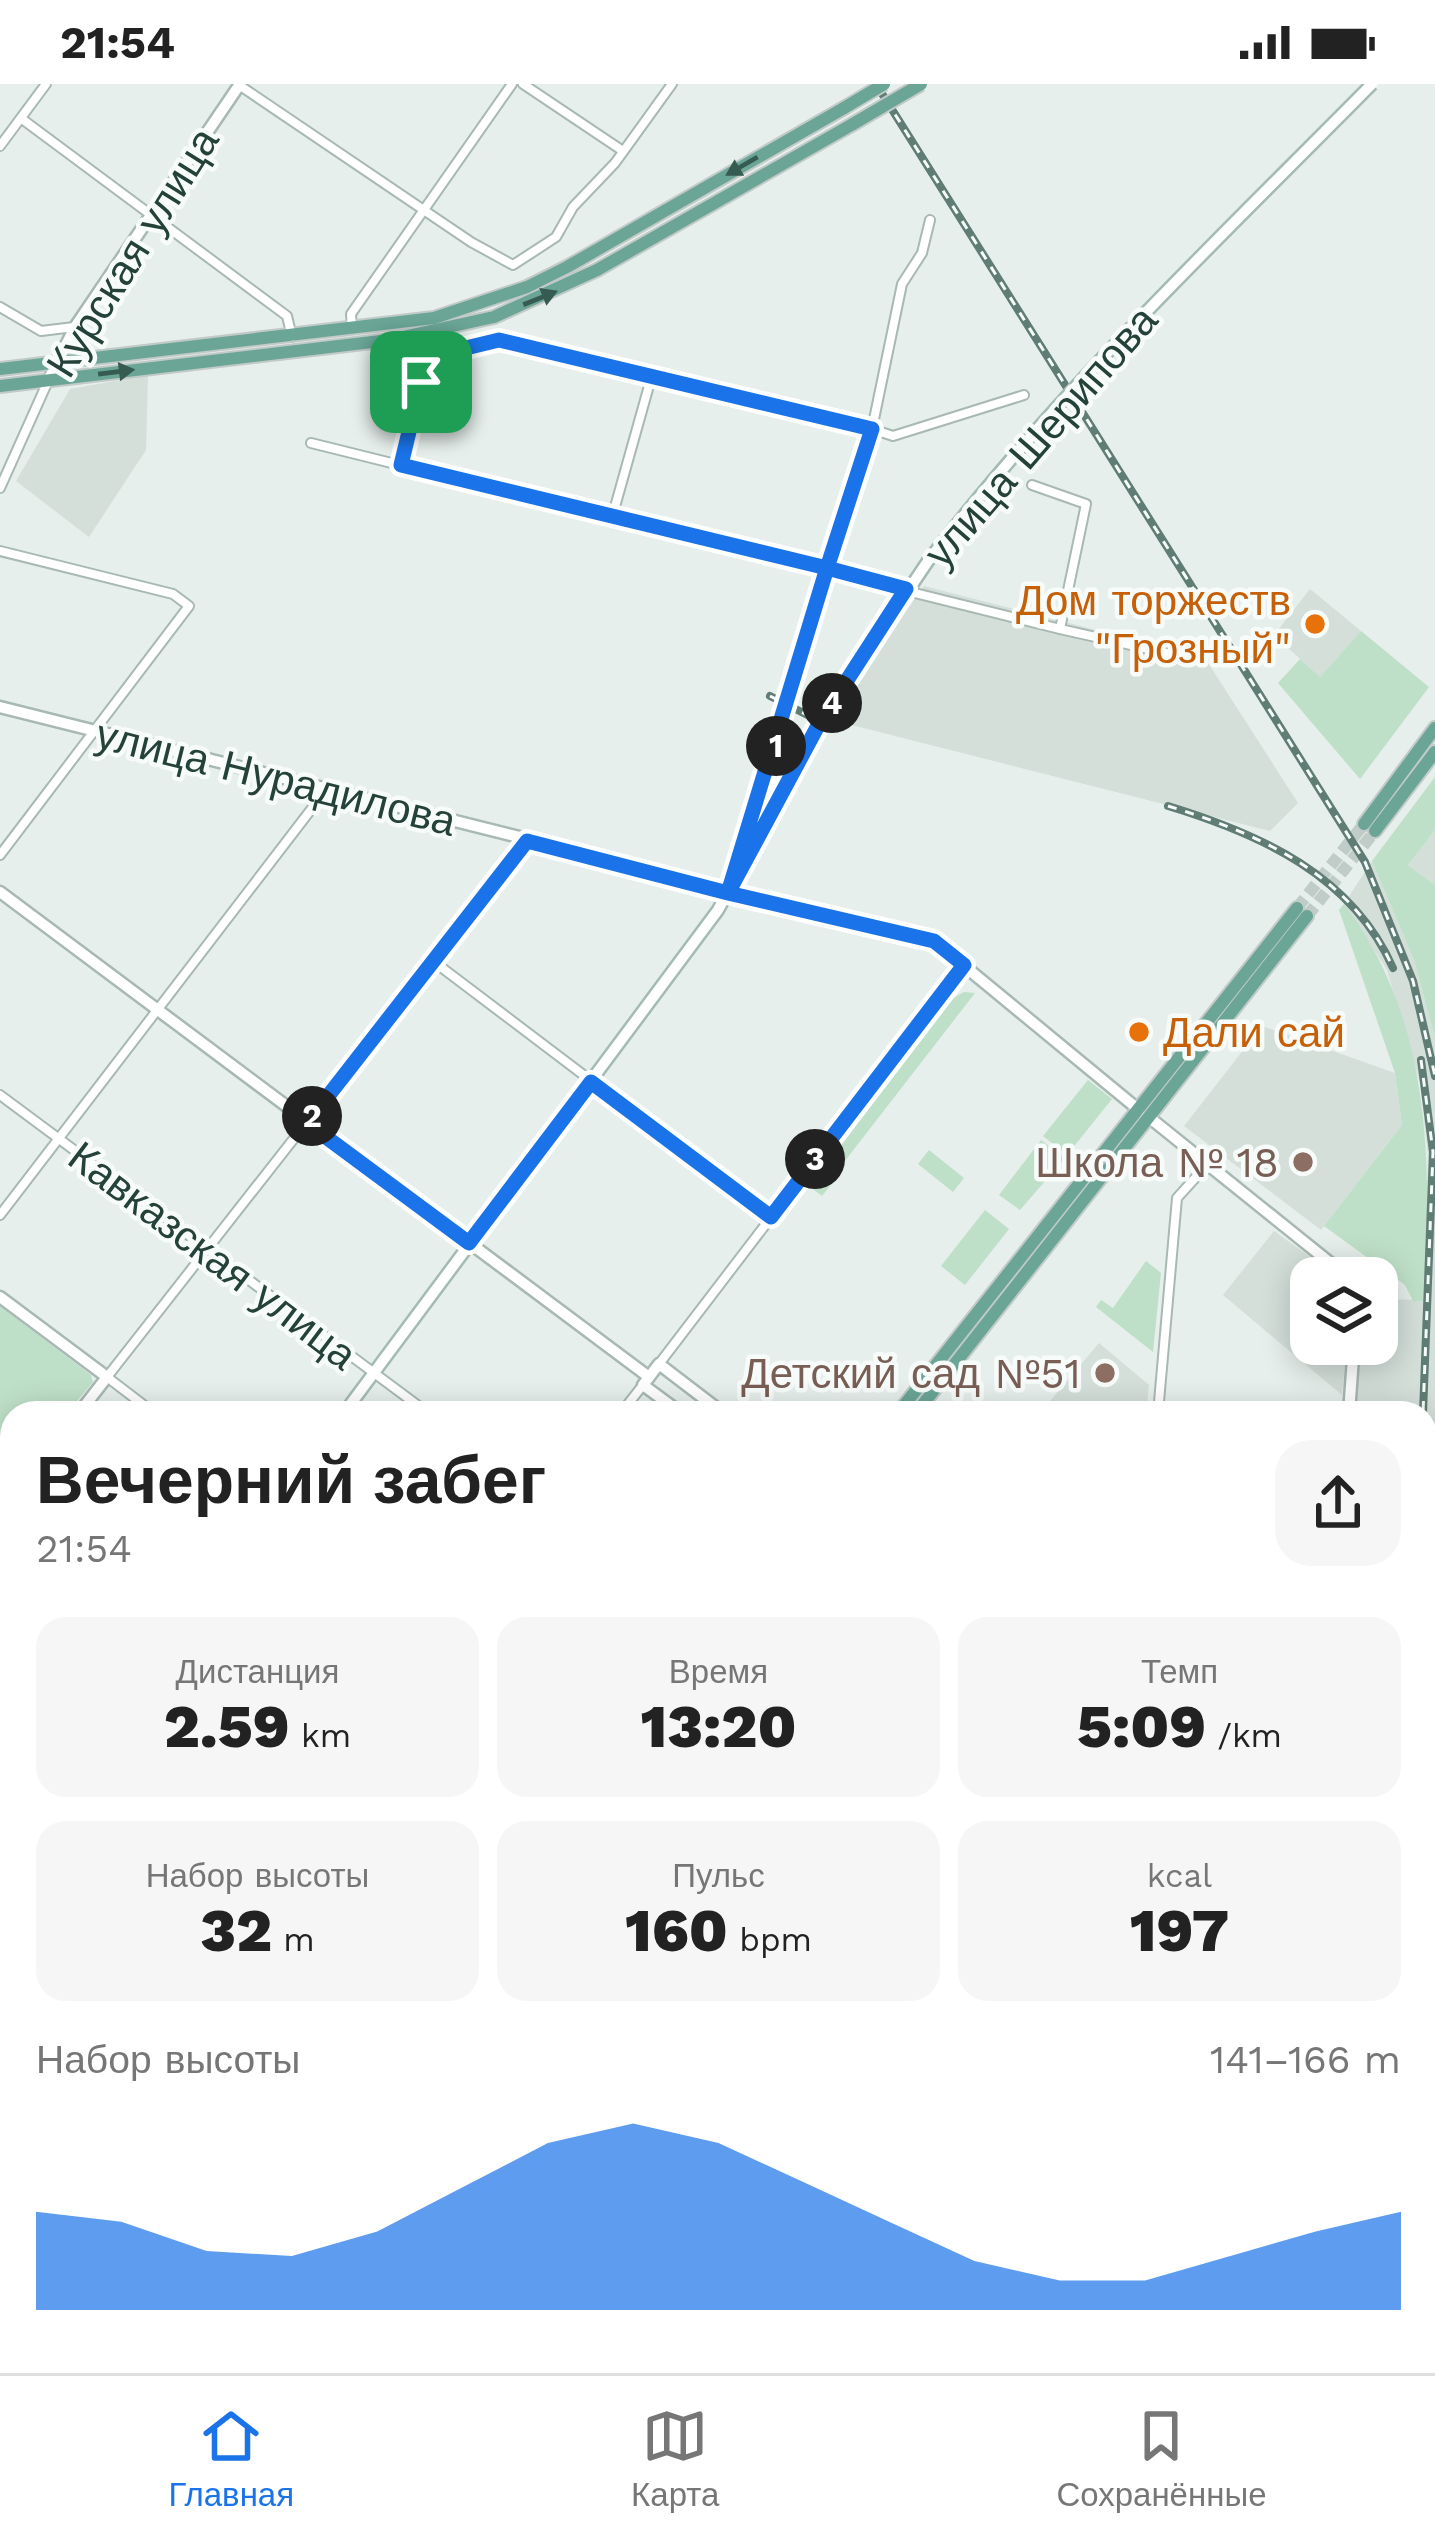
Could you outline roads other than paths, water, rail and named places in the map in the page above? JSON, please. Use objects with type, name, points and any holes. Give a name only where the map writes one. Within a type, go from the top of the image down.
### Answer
[{"type":"main road","points":[[0,369],[434,318],[527,287],[884,84]]},
{"type":"main road","points":[[0,386],[389,340],[494,317],[597,271],[921,84]]},
{"type":"main road","points":[[1435,728],[1369,827],[1435,752]]},
{"type":"main road","points":[[925,1401],[1302,912]]},
{"type":"main road","points":[[908,1401],[1145,1114]]},
{"type":"street","points":[[0,146],[46,84]]},
{"type":"street","points":[[239,84],[513,265],[556,237],[573,206],[615,163],[620,149],[672,84]]},
{"type":"street","name":"Курская улица","points":[[0,488],[75,327],[239,84]]},
{"type":"street","points":[[352,329],[350,314],[512,84]]},
{"type":"street","points":[[523,84],[620,149]]},
{"type":"street","name":"улица Шерипова","points":[[353,1401],[728,893],[820,722],[906,589],[995,474],[1372,84]]},
{"type":"street","points":[[22,118],[148,217],[287,316],[292,337]]},
{"type":"street","points":[[401,465],[421,382],[441,354],[499,340],[872,429],[902,284],[922,253],[930,220]]},
{"type":"street","points":[[0,307],[41,331],[75,327]]},
{"type":"street","points":[[614,514],[652,375]]},
{"type":"street","name":"улица Шерипова","points":[[728,893],[872,429],[893,436],[1024,395]]},
{"type":"street","points":[[311,443],[614,514],[1060,629],[1184,657],[1198,654]]},
{"type":"street","points":[[1032,484],[1086,504],[1060,629]]},
{"type":"street","points":[[0,551],[173,594],[188,606],[0,855]]},
{"type":"street","name":"улица Нурадилова","points":[[0,707],[934,941],[1322,1257]]},
{"type":"street","points":[[0,1215],[326,790]]},
{"type":"street","points":[[88,1401],[527,841]]},
{"type":"street","points":[[0,892],[469,1243],[668,1401]]},
{"type":"street","points":[[433,961],[771,1217]]},
{"type":"street","points":[[630,1401],[964,965]]},
{"type":"street","name":"Кавказская улица","points":[[0,1095],[411,1401]]},
{"type":"street","points":[[1159,1401],[1178,1198],[1206,1166]]},
{"type":"street","points":[[0,1297],[138,1401]]},
{"type":"street","points":[[659,1364],[707,1401]]},
{"type":"street","points":[[1349,1401],[1352,1365]]},
{"type":"tunnel","points":[[1297,908],[1364,824]]},
{"type":"tunnel","points":[[1307,916],[1375,831]]},
{"type":"railway","points":[[876,84],[1365,862],[1413,981],[1435,1076]]},
{"type":"railway","points":[[770,696],[831,727]]},
{"type":"railway","points":[[1168,806],[1269,845],[1328,883],[1375,935],[1393,968]]},
{"type":"railway","points":[[1421,1060],[1433,1152],[1423,1401]]},
{"type":"place","name":"Дом торжеств \"Грозный\"","points":[[1315,624]]},
{"type":"place","name":"Дали сай","points":[[1139,1032]]},
{"type":"place","name":"Школа № 18","points":[[1303,1162]]},
{"type":"place","name":"Детский сад №51","points":[[1105,1373]]}]
